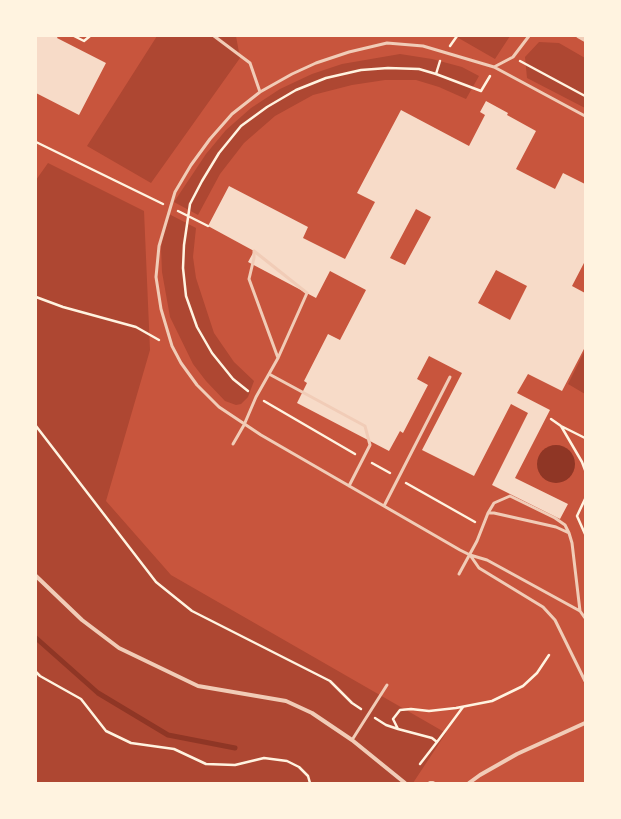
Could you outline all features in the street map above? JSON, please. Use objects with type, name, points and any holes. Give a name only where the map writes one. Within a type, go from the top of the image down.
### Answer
[{"type":"street","points":[[578,36],[585,40]]},
{"type":"street","points":[[36,576],[82,620],[119,648],[198,686],[286,701],[312,713],[352,740],[404,783]]},
{"type":"street","points":[[469,783],[480,774],[517,754],[585,723]]},
{"type":"lane","points":[[214,36],[250,63],[260,92]]},
{"type":"lane","points":[[494,67],[513,57],[529,36]]},
{"type":"lane","points":[[585,116],[494,67],[423,46],[387,43],[349,52],[316,63],[292,74],[260,92],[232,114],[210,139],[191,165],[175,192],[159,246],[156,277],[161,309],[172,346],[181,362],[198,384],[219,407],[244,425],[470,555],[487,560],[580,611],[585,618]]},
{"type":"lane","points":[[233,444],[244,425],[256,397],[278,358],[307,293],[254,251],[254,258],[249,279],[278,358]]},
{"type":"lane","points":[[269,374],[364,426],[370,445],[349,486]]},
{"type":"lane","points":[[384,506],[450,377]]},
{"type":"lane","points":[[460,574],[494,503],[510,496],[555,518],[565,526],[572,543],[580,611]]},
{"type":"lane","points":[[488,513],[494,513],[556,527],[569,533]]},
{"type":"lane","points":[[470,555],[479,568],[543,607],[555,620],[585,681]]},
{"type":"lane","points":[[352,740],[387,685]]},
{"type":"path","points":[[74,36],[84,40],[90,36]]},
{"type":"path","points":[[513,57],[585,96]]},
{"type":"path","points":[[482,526],[256,397],[233,379],[212,353],[197,327],[186,296],[184,245],[190,204],[202,181],[220,153],[241,126],[267,107],[296,90],[326,78],[354,72],[388,68],[419,69],[481,91],[494,67]]},
{"type":"path","points":[[36,142],[208,226]]},
{"type":"path","points":[[36,297],[63,307],[136,327],[172,346]]},
{"type":"path","points":[[551,419],[561,426],[585,438]]},
{"type":"path","points":[[36,426],[156,582],[192,611],[330,680],[352,703],[386,725],[432,738],[437,742]]},
{"type":"path","points":[[561,426],[585,470]]},
{"type":"path","points":[[572,520],[577,516],[585,500]]},
{"type":"path","points":[[577,516],[585,534]]},
{"type":"path","points":[[398,729],[393,719],[400,710],[411,709],[429,711],[464,707],[492,701],[523,686],[537,673],[549,655]]},
{"type":"path","points":[[36,672],[40,676],[81,699],[106,731],[131,743],[174,750],[206,764],[235,765],[264,758],[287,761],[299,767],[308,776],[310,783]]},
{"type":"path","points":[[420,764],[464,707]]},
{"type":"shaded area","points":[[157,36],[236,36],[240,58],[151,183],[87,146]]},
{"type":"shaded area","points":[[455,36],[510,36],[495,59]]},
{"type":"shaded area","points":[[539,42],[559,43],[585,58],[585,108],[527,78],[525,57]]},
{"type":"shaded area","points":[[400,54],[432,59],[462,67],[479,76],[466,99],[439,87],[416,80],[385,80],[352,85],[313,95],[275,116],[244,143],[220,174],[198,215],[174,202],[206,154],[226,130],[251,108],[280,89],[312,74],[342,64]]},
{"type":"shaded area","points":[[48,163],[144,211],[150,350],[106,501],[171,575],[446,733],[413,783],[36,783],[36,180]]},
{"type":"shaded area","points":[[167,213],[196,228],[193,257],[196,278],[214,333],[234,362],[254,381],[248,397],[241,404],[236,405],[225,401],[206,381],[193,364],[170,317],[162,272],[161,248]]},
{"type":"shaded area","points":[[585,350],[585,394],[568,384]]},
{"type":"shaded area","points":[[552,445],[560,445],[567,448],[572,453],[575,464],[572,475],[567,480],[560,483],[552,483],[545,480],[540,475],[537,468],[537,460],[540,453],[545,448]]},
{"type":"building","points":[[36,36],[58,36],[57,38],[106,63],[79,115],[36,93]]},
{"type":"building","points":[[486,101],[508,113],[507,115],[536,131],[516,169],[555,189],[563,173],[585,184],[585,261],[572,286],[585,293],[585,347],[562,391],[528,374],[517,393],[550,410],[515,478],[568,504],[560,519],[492,485],[528,413],[511,404],[474,476],[422,450],[462,373],[429,356],[417,379],[428,385],[403,433],[400,431],[389,451],[297,403],[307,383],[304,381],[328,334],[340,340],[366,290],[330,271],[316,298],[248,262],[254,251],[208,226],[229,186],[308,227],[303,238],[345,259],[375,202],[357,193],[401,110],[469,146],[485,115],[480,112]],"holes":[[[416,209],[431,217],[405,265],[390,258]],[[496,270],[527,286],[510,320],[478,303]]]},
{"type":"waterway","points":[[36,638],[98,693],[168,735],[235,748]]}]
